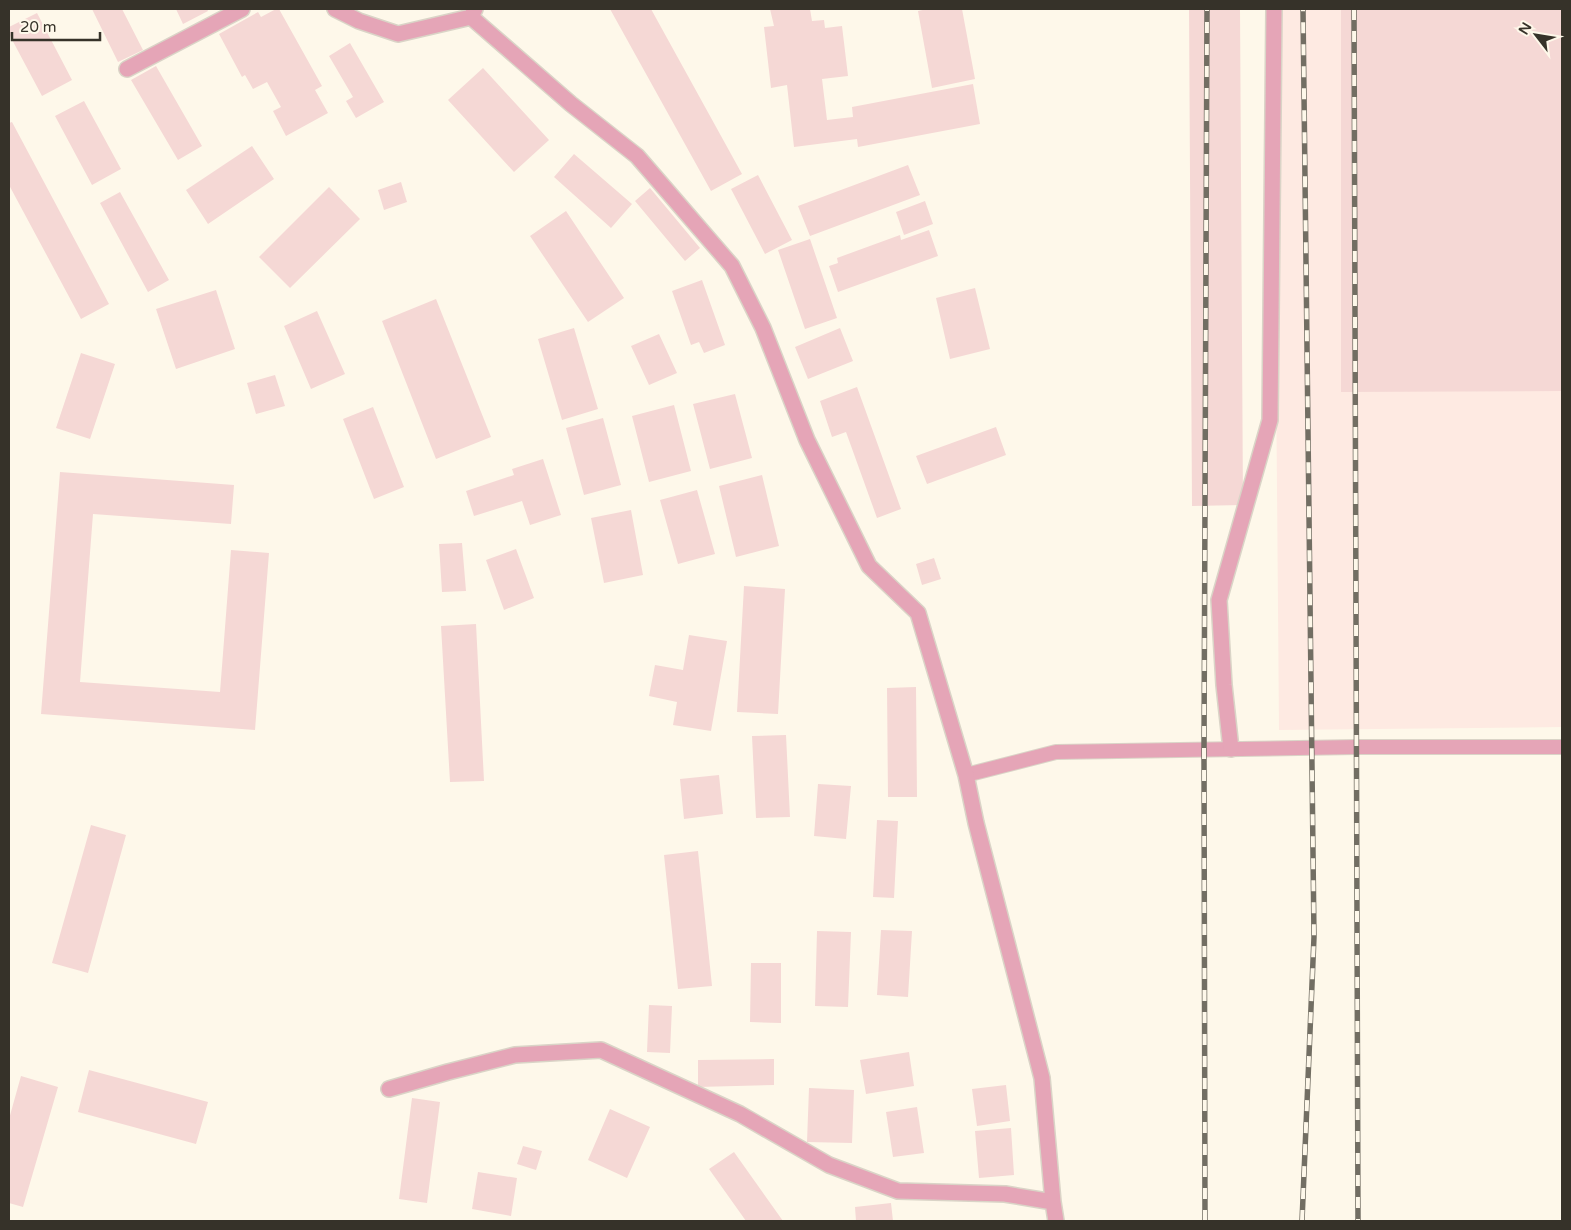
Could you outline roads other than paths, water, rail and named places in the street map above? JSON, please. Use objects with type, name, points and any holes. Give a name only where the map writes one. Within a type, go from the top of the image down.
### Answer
[{"type":"street","points":[[126,70],[242,9]]},
{"type":"street","points":[[335,9],[398,34],[473,13],[571,104],[637,156],[732,266],[763,328],[807,440],[869,566],[918,613],[966,775],[976,823],[1042,1078],[1056,1221]]},
{"type":"street","points":[[1230,749],[1219,600],[1270,420],[1274,9]]},
{"type":"street","points":[[389,1089],[515,1055],[601,1050],[740,1114],[829,1165],[898,1191],[1005,1194],[1053,1202]]},
{"type":"lane","points":[[966,775],[1056,752],[1356,747],[1562,747]]},
{"type":"railway","points":[[1205,1221],[1204,750],[1207,9]]},
{"type":"railway","points":[[1302,1221],[1314,937],[1303,9]]},
{"type":"railway","points":[[1354,9],[1358,1221]]}]
